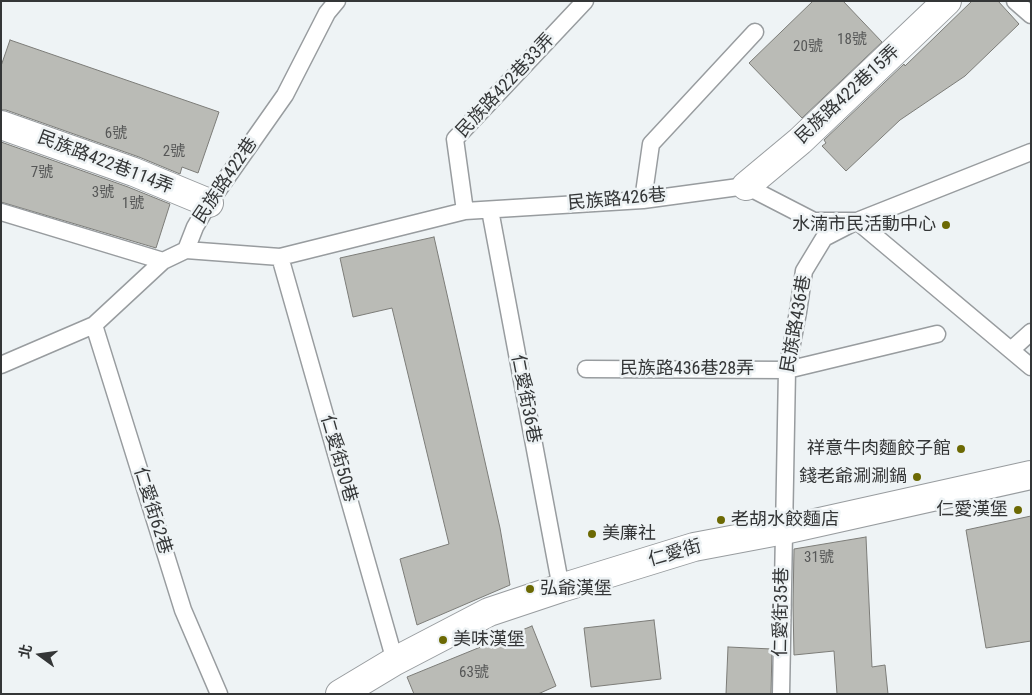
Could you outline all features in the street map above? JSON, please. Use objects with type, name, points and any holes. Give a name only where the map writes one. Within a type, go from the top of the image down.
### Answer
[{"type":"street","name":"民族路422巷15弄","points":[[746,186],[800,140],[948,1]]},
{"type":"street","name":"民族路422巷114弄","points":[[1,124],[134,172],[209,203]]},
{"type":"street","name":"仁愛街","points":[[340,694],[395,661],[490,612],[561,588],[694,547],[784,530],[1031,474]]},
{"type":"lane","name":"民族路422巷","points":[[186,250],[195,227],[209,203],[284,95],[327,13],[337,1]]},
{"type":"lane","name":"民族路422巷33弄","points":[[465,211],[455,139],[586,1]]},
{"type":"lane","points":[[1015,1],[1031,15]]},
{"type":"lane","points":[[643,200],[651,144],[755,32]]},
{"type":"lane","points":[[746,186],[814,221],[858,221],[1031,152]]},
{"type":"lane","name":"民族路426巷","points":[[186,250],[280,257],[465,211],[643,200],[746,186]]},
{"type":"lane","name":"仁愛街36巷","points":[[490,210],[561,588]]},
{"type":"lane","points":[[1,212],[163,261]]},
{"type":"lane","points":[[858,221],[1031,367]]},
{"type":"lane","name":"民族路436巷","points":[[784,530],[787,370],[804,271],[824,238],[858,221]]},
{"type":"lane","points":[[1,365],[94,325],[163,261],[186,250]]},
{"type":"lane","name":"仁愛街50巷","points":[[280,257],[395,661]]},
{"type":"lane","name":"仁愛街62巷","points":[[94,325],[183,610],[219,694]]},
{"type":"lane","points":[[1011,350],[1031,332]]},
{"type":"lane","name":"民族路436巷28弄","points":[[586,369],[787,370],[936,334]]},
{"type":"lane","name":"仁愛街35巷","points":[[781,694],[784,530]]},
{"type":"building","points":[[813,1],[843,1],[882,42],[802,118],[749,63]]},
{"type":"building","points":[[972,1],[998,1],[1019,24],[965,76],[900,120],[846,171],[822,146],[826,143],[824,140],[904,64],[905,66]]},
{"type":"building","points":[[10,40],[219,112],[198,173],[182,167],[180,174],[139,157],[6,110],[1,110],[1,66]]},
{"type":"building","points":[[1,142],[170,204],[156,248],[1,202]]},
{"type":"building","points":[[434,237],[500,528],[510,585],[417,625],[400,559],[449,544],[392,308],[353,317],[340,258]]},
{"type":"building","points":[[1031,516],[1031,641],[986,648],[966,530]]},
{"type":"building","points":[[866,537],[872,667],[885,665],[888,694],[837,694],[834,651],[794,655],[794,549]]},
{"type":"building","points":[[654,620],[661,679],[591,687],[584,628]]},
{"type":"building","points":[[532,626],[556,686],[538,694],[414,694],[407,677]]},
{"type":"building","points":[[728,647],[772,649],[771,694],[726,694]]},
{"type":"place","name":"水湳市民活動中心","points":[[946,225]]},
{"type":"place","name":"祥意牛肉麵餃子館","points":[[961,449]]},
{"type":"place","name":"錢老爺涮涮鍋","points":[[917,477]]},
{"type":"place","name":"仁愛漢堡","points":[[1018,510]]},
{"type":"place","name":"老胡水餃麵店","points":[[721,520]]},
{"type":"place","name":"美廉社","points":[[592,534]]},
{"type":"place","name":"弘爺漢堡","points":[[530,589]]},
{"type":"place","name":"美味漢堡","points":[[443,640]]}]
